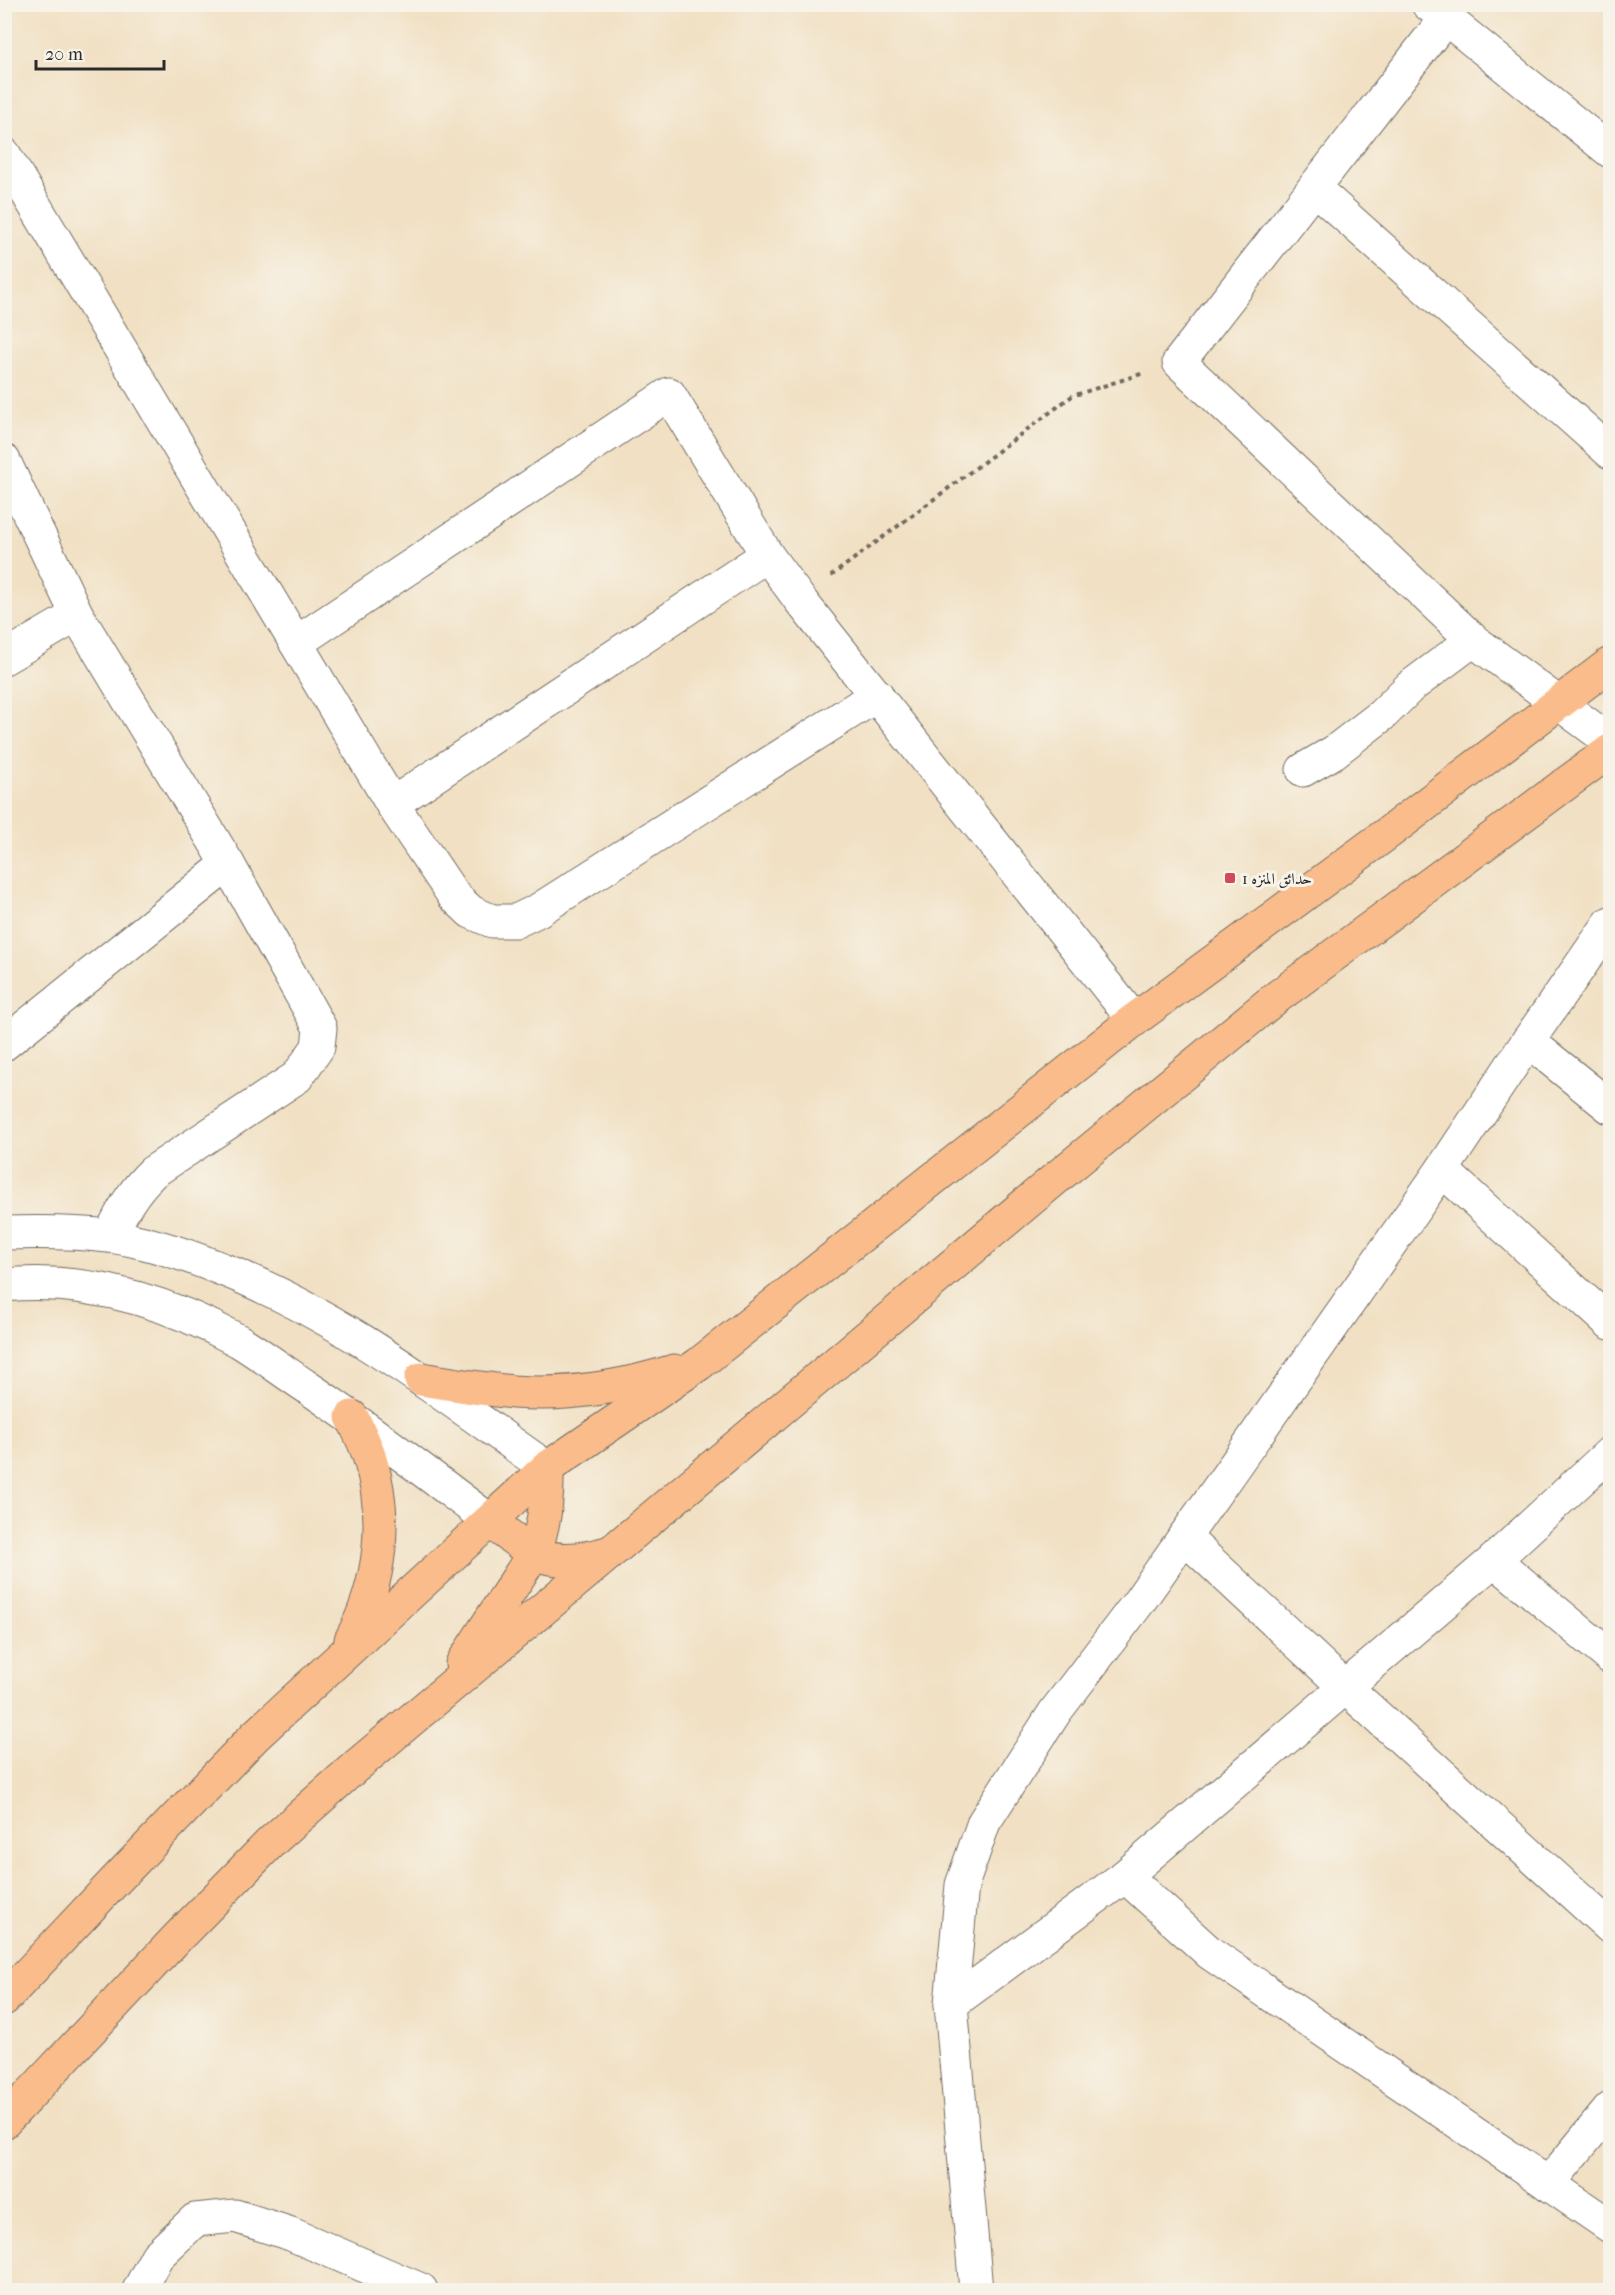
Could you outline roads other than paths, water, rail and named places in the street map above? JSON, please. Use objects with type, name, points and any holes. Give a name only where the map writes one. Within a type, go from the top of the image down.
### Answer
[{"type":"highway","points":[[4,1999],[256,1735],[547,1468],[699,1364],[1134,1020],[1611,664]]},
{"type":"highway","points":[[4,2122],[169,1946],[271,1842],[355,1767],[1064,1171],[1273,1000],[1611,751]]},
{"type":"highway","points":[[421,1379],[515,1392],[562,1392],[608,1387],[699,1364]]},
{"type":"highway","points":[[344,1654],[363,1617],[375,1578],[381,1536],[379,1495],[369,1455],[352,1417]]},
{"type":"highway","points":[[443,1693],[534,1553],[542,1533],[546,1511],[547,1468]]},
{"type":"highway","points":[[490,1521],[534,1553],[572,1559],[590,1558],[609,1552]]},
{"type":"street","points":[[1611,151],[1436,12],[1314,188],[1179,362],[1473,640],[1611,741]]},
{"type":"street","points":[[4,154],[392,804],[454,896],[471,912],[492,921],[516,921],[537,911],[877,695]]},
{"type":"street","points":[[1314,188],[1611,452]]},
{"type":"street","points":[[296,643],[669,394],[767,555],[800,600],[1134,1020]]},
{"type":"street","points":[[6,465],[78,615],[228,864],[320,1028],[318,1047],[297,1077],[153,1172],[136,1189],[122,1210],[110,1236]]},
{"type":"street","points":[[392,804],[767,555]]},
{"type":"street","points":[[4,658],[78,615]]},
{"type":"street","points":[[1303,770],[1334,752],[1382,715],[1410,687],[1473,640]]},
{"type":"street","points":[[4,1044],[228,864]]},
{"type":"street","points":[[976,2290],[951,2004],[962,1885],[984,1822],[1054,1712],[1138,1603],[1442,1170],[1528,1041],[1611,923]]},
{"type":"street","points":[[1528,1041],[1611,1107]]},
{"type":"street","points":[[1442,1170],[1611,1323]]},
{"type":"street","points":[[4,1233],[45,1232],[110,1236],[179,1252],[243,1277],[315,1312],[364,1341],[547,1468]]},
{"type":"street","points":[[4,1285],[77,1286],[134,1296],[189,1316],[240,1342],[352,1417],[490,1521]]},
{"type":"street","points":[[951,2004],[1125,1876],[1494,1560],[1611,1453]]},
{"type":"street","points":[[1184,1537],[1346,1688],[1611,1927]]},
{"type":"street","points":[[1494,1560],[1611,1657]]},
{"type":"street","points":[[1125,1876],[1210,1953],[1611,2226]]},
{"type":"street","points":[[1548,2184],[1611,2109]]},
{"type":"street","points":[[139,2290],[157,2256],[195,2220],[235,2216],[291,2234],[421,2290]]},
{"type":"place","name":"حدائق المنزه 1","points":[[1230,878]]}]
